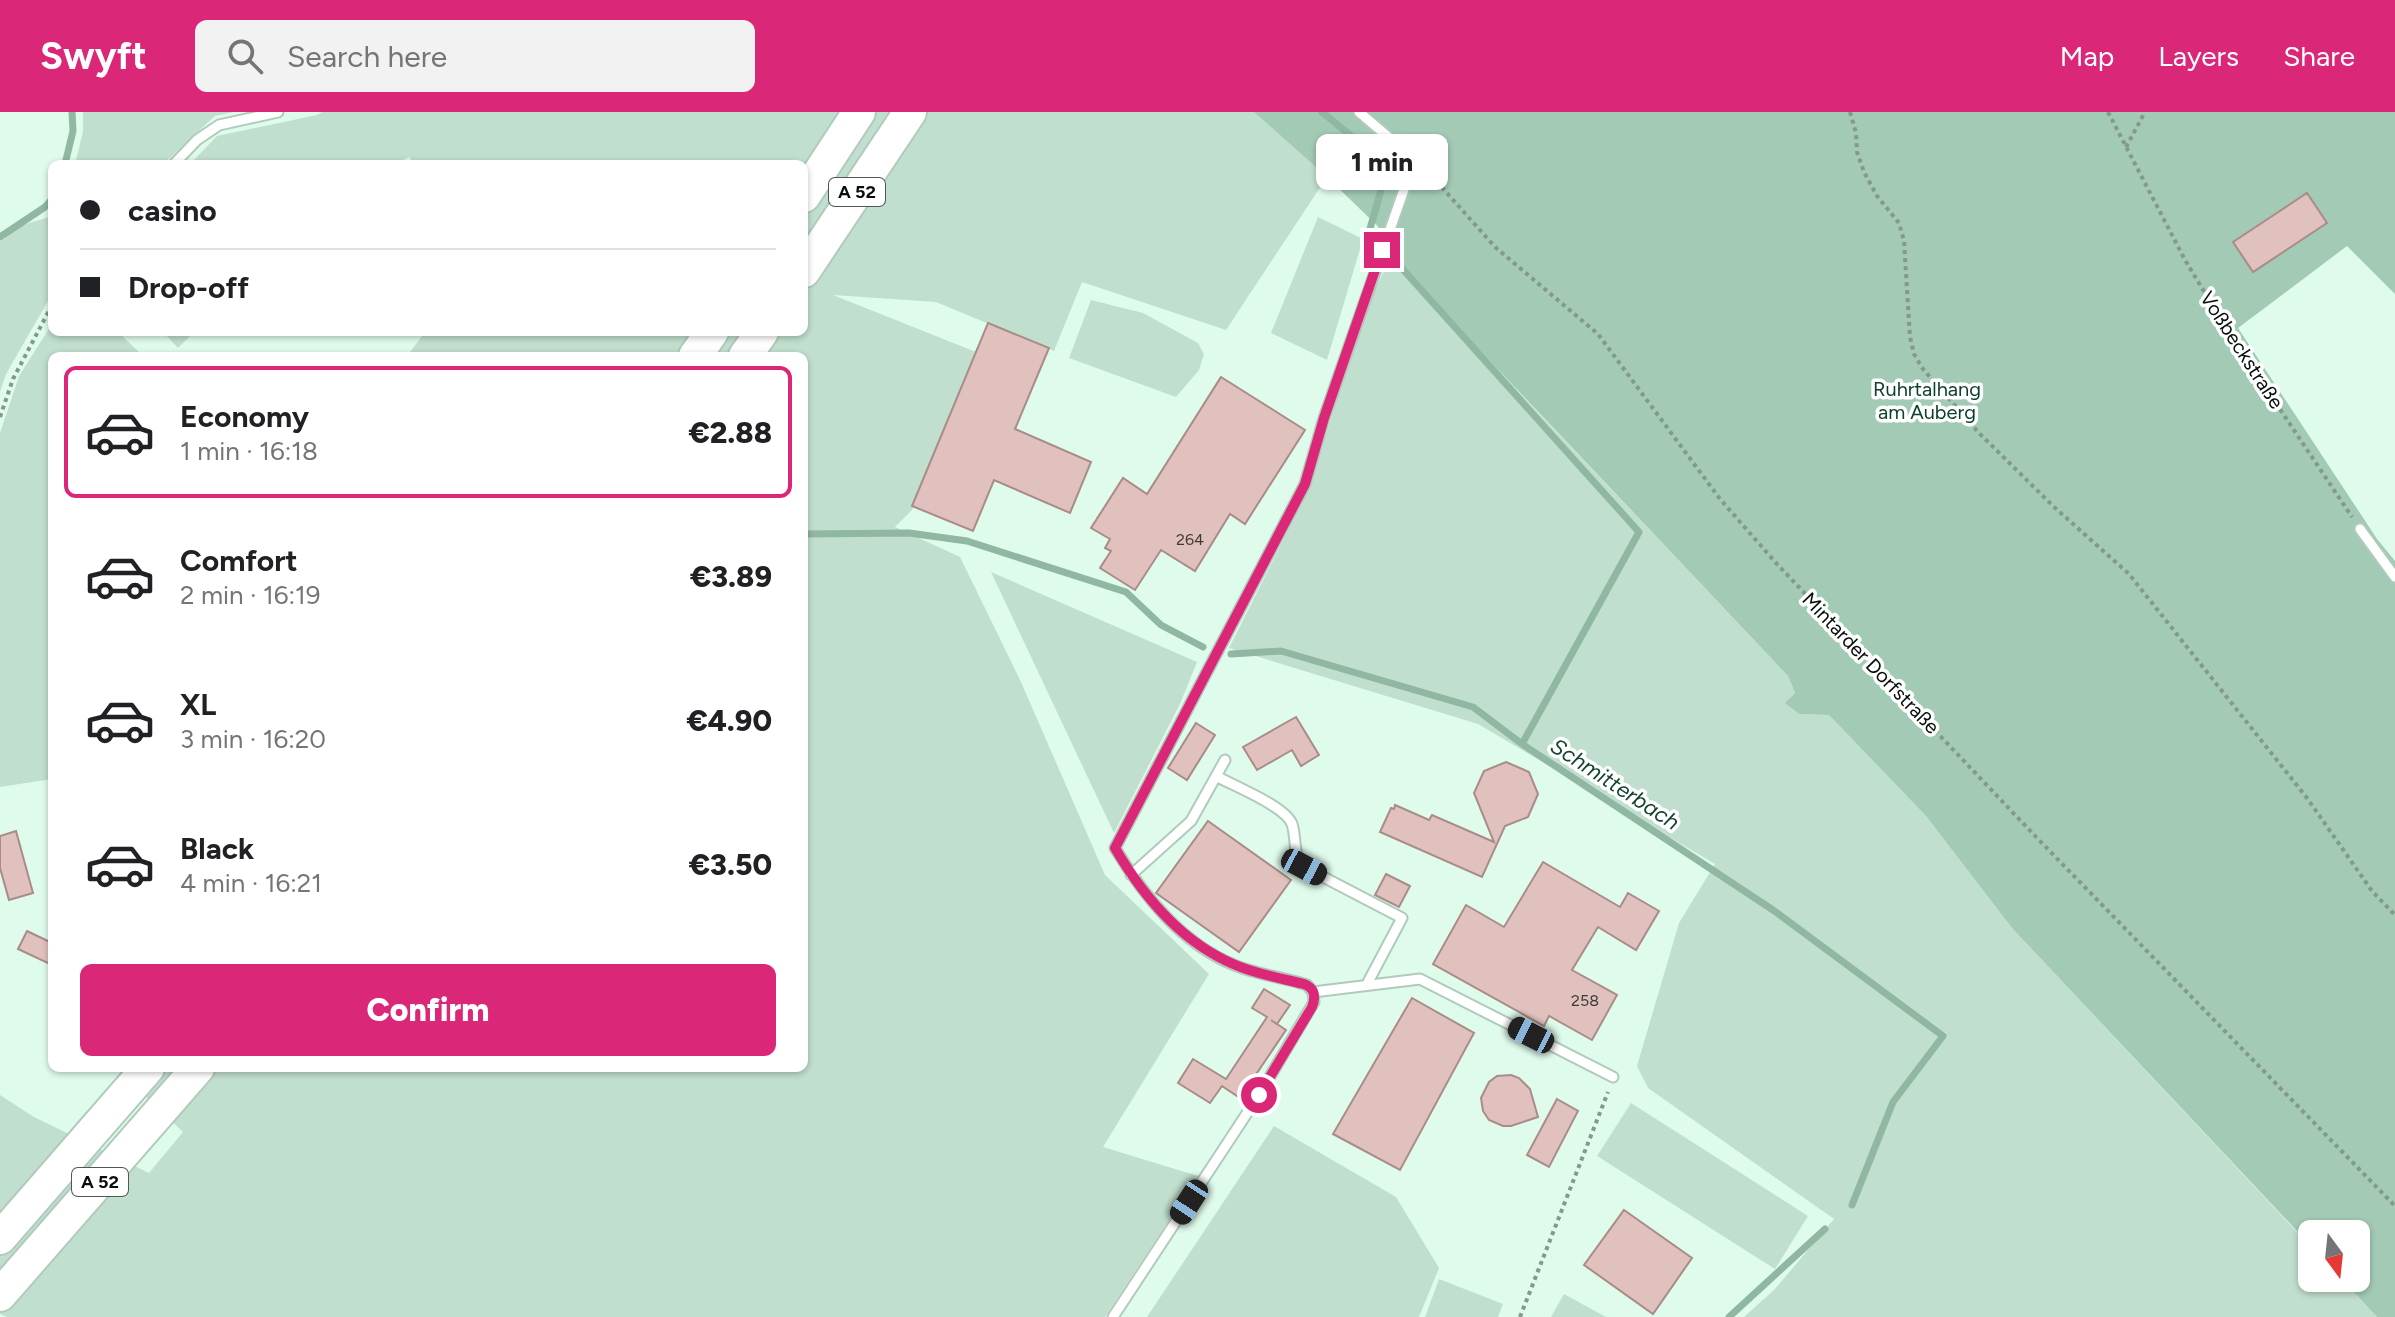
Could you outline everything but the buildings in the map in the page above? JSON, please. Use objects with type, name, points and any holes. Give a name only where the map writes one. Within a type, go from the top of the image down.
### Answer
[{"type":"highway","name":"A 52","points":[[808,190],[859,112]]},
{"type":"highway","name":"A 52","points":[[808,265],[910,112]]},
{"type":"highway","name":"A 52","points":[[0,1238],[145,1072]]},
{"type":"highway","name":"A 52","points":[[0,1295],[195,1072]]},
{"type":"lane","points":[[178,160],[197,140],[219,125],[278,112]]},
{"type":"lane","points":[[1113,1317],[1259,1095],[1315,999],[1307,985],[1255,972],[1218,957],[1192,940],[1150,899],[1115,848],[1305,484],[1333,390],[1408,178],[1410,159],[1359,112]]},
{"type":"lane","points":[[2360,529],[2395,577]]},
{"type":"lane","points":[[1131,875],[1191,821],[1225,760]]},
{"type":"lane","points":[[1216,776],[1284,812],[1292,823],[1296,855],[1304,867],[1402,918],[1367,984]]},
{"type":"lane","points":[[1313,992],[1420,979],[1613,1077]]},
{"type":"path","points":[[1850,112],[1864,172],[1877,196],[1899,223],[1904,241],[1910,337],[1914,354],[1923,369],[1979,433],[2053,506],[2129,574],[2307,798],[2372,891],[2395,915]]},
{"type":"path","name":"Voßbeckstraße","points":[[2108,112],[2185,260],[2229,333],[2360,529]]},
{"type":"path","points":[[2126,147],[2145,112]]},
{"type":"path","name":"Mintarder Dorfstraße","points":[[1410,159],[1439,184],[1495,247],[1598,334],[1720,499],[1776,563],[2395,1206]]},
{"type":"path","points":[[0,417],[13,379],[48,313]]},
{"type":"path","points":[[1520,1317],[1613,1077]]},
{"type":"green space","points":[[83,112],[234,112],[215,116],[167,160],[76,160],[83,132]]},
{"type":"green space","points":[[322,112],[1254,112],[1327,177],[1226,330],[1082,282],[1054,351],[936,302],[833,295],[976,352],[912,510],[895,527],[960,557],[1021,682],[1105,875],[1209,974],[1103,1147],[1198,1176],[1105,1317],[7,1317],[0,1314],[0,1095],[34,1117],[149,1173],[183,1132],[119,1072],[808,1072],[808,352],[410,352],[422,336],[808,336],[808,160],[411,160],[409,157],[403,160],[194,160],[217,136]]},
{"type":"green space","name":"Ruhrtalhang am Auberg","points":[[1254,112],[2395,112],[2395,294],[2347,246],[2238,328],[2377,539],[2395,561],[2395,1317],[2377,1317],[2354,1292],[2370,1292],[2370,1220],[2298,1220],[2298,1232],[2012,928],[1926,816],[1829,715],[1799,714],[1785,703],[1795,693],[1788,676],[1392,257],[1390,238]]},
{"type":"green space","points":[[2105,112],[2353,1220],[2342,1220],[1778,660],[1481,352],[1788,676],[1795,693],[1786,703],[1799,714],[1829,715],[1926,816],[2012,928],[2298,1233],[2298,1292],[2354,1292],[2377,1317],[1744,1317],[1775,1289],[1834,1219],[1648,1088],[1637,1066],[1679,923],[1715,864],[1478,724],[1229,648],[1308,491],[1366,308],[1390,259],[1376,221]]},
{"type":"green space","points":[[48,217],[48,301],[6,374],[0,392],[0,242],[23,225]]},
{"type":"green space","points":[[1318,217],[1363,239],[1327,360],[1271,333]]},
{"type":"green space","points":[[1091,300],[1143,313],[1198,343],[1204,354],[1199,370],[1176,397],[1069,358]]},
{"type":"green space","points":[[48,330],[48,336],[122,336],[139,352],[48,352],[48,780],[0,787],[0,433],[19,376]]},
{"type":"green space","points":[[167,336],[190,336],[178,348]]},
{"type":"green space","points":[[991,572],[1197,662],[1180,704],[1114,833]]},
{"type":"green space","points":[[1631,1103],[1808,1216],[1775,1269],[1597,1156]]},
{"type":"green space","points":[[1274,1126],[1396,1197],[1439,1268],[1419,1317],[1147,1317]]},
{"type":"green space","points":[[1439,1279],[1503,1304],[1498,1317],[1425,1317]]},
{"type":"green space","points":[[1564,1294],[1606,1317],[1551,1317]]},
{"type":"waterway","points":[[66,160],[73,131],[72,112]]},
{"type":"waterway","name":"Schmitterbach","points":[[1322,112],[1388,166],[1369,232]]},
{"type":"waterway","points":[[0,237],[48,204]]},
{"type":"waterway","name":"Schmitterbach","points":[[1398,264],[1639,532],[1522,744],[1773,910],[1943,1036],[1893,1102],[1852,1205]]},
{"type":"waterway","points":[[808,534],[909,533],[967,541],[1126,592],[1161,625],[1203,647]]},
{"type":"waterway","points":[[1231,654],[1281,651],[1473,707],[1522,744]]},
{"type":"waterway","name":"Schmitterbach","points":[[1729,1317],[1825,1229]]},
{"type":"route","points":[[1259,1095],[1312,1007],[1315,999],[1312,989],[1236,965],[1192,940],[1150,899],[1115,848],[1305,484],[1324,418],[1382,250]]}]
